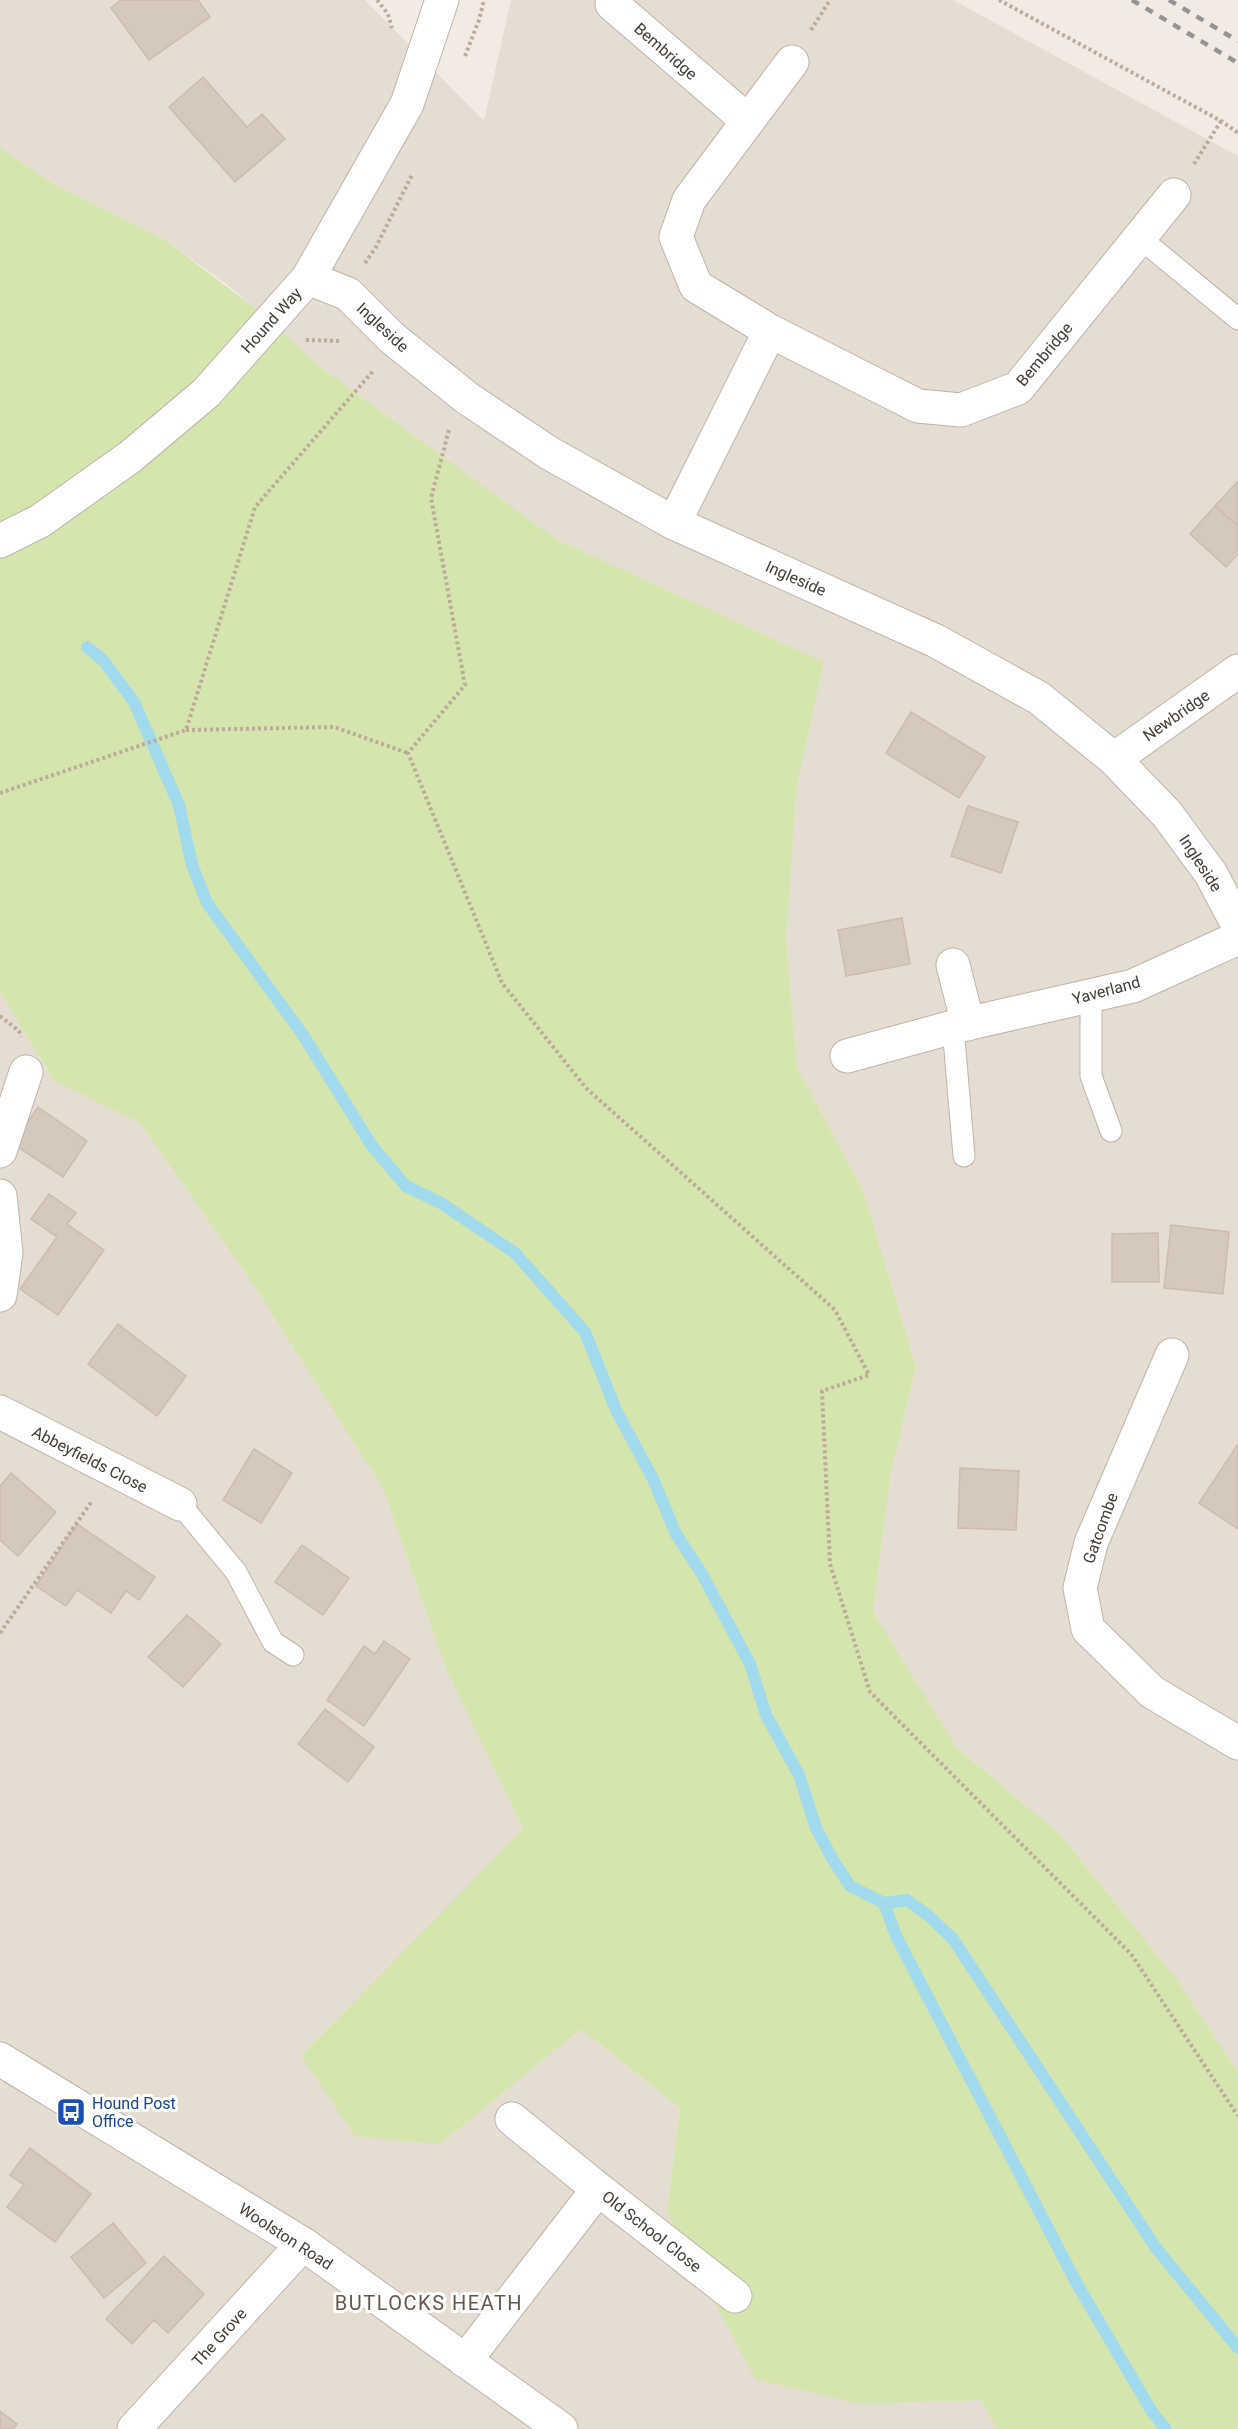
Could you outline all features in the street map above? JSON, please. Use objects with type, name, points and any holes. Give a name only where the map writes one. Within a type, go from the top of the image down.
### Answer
[{"type":"street","name":"Hound Way","points":[[0,541],[40,521],[130,457],[198,400],[308,278],[407,104],[435,4]]},
{"type":"street","name":"Bembridge","points":[[612,4],[747,122]]},
{"type":"street","name":"Bembridge","points":[[792,62],[689,200],[676,237],[696,286],[770,331],[918,406],[961,410],[1018,388],[1174,195]]},
{"type":"street","name":"Ingleside","points":[[308,278],[348,294],[392,338],[476,405],[549,453],[674,523],[936,641],[1039,698],[1114,759],[1167,814],[1211,874],[1238,925]]},
{"type":"street","points":[[674,523],[770,331]]},
{"type":"street","name":"Newbridge","points":[[1114,759],[1238,671]]},
{"type":"street","name":"Yaverland","points":[[847,1056],[960,1026],[1133,986],[1238,938]]},
{"type":"street","points":[[953,965],[960,1026]]},
{"type":"street","points":[[0,1151],[26,1072]]},
{"type":"street","points":[[0,1196],[6,1253],[0,1295]]},
{"type":"street","name":"Gatcombe","points":[[1172,1355],[1091,1543],[1080,1588],[1088,1629],[1152,1692],[1238,1743]]},
{"type":"street","name":"Abbeyfields Close","points":[[0,1412],[113,1472],[180,1504]]},
{"type":"street","name":"Woolston Road","points":[[0,2060],[303,2244],[561,2429]]},
{"type":"street","points":[[512,2119],[598,2189]]},
{"type":"street","name":"Old School Close","points":[[465,2361],[598,2189],[735,2296]]},
{"type":"street","name":"The Grove","points":[[134,2429],[303,2244]]},
{"type":"lane","points":[[1140,238],[1238,318]]},
{"type":"lane","points":[[1091,995],[1091,1076],[1111,1131]]},
{"type":"lane","points":[[960,1026],[964,1156]]},
{"type":"lane","points":[[180,1504],[236,1572],[273,1642],[293,1655]]},
{"type":"path","points":[[999,0],[1221,121],[1238,133]]},
{"type":"path","points":[[1174,195],[1221,121]]},
{"type":"path","points":[[186,730],[255,507],[381,363]]},
{"type":"path","points":[[408,753],[465,685],[431,498],[450,425]]},
{"type":"path","points":[[0,793],[186,730],[334,727],[408,753],[502,983],[586,1088],[835,1310],[869,1375],[822,1392],[830,1564],[870,1692],[1131,1954],[1238,2116]]},
{"type":"path","points":[[0,1633],[113,1472]]},
{"type":"shaded area","points":[[0,0],[365,0],[484,121],[511,0],[953,0],[1238,156],[1238,2072],[1178,1981],[1060,1834],[957,1748],[873,1612],[891,1472],[916,1367],[864,1193],[797,1067],[786,940],[797,785],[824,662],[556,539],[319,366],[228,285],[165,240],[52,183],[0,148]]},
{"type":"shaded area","points":[[0,992],[53,1080],[140,1123],[255,1287],[383,1489],[446,1669],[523,1829],[301,2056],[440,2144],[581,2029],[680,2108],[667,2212],[861,2404],[981,2400],[997,2429],[0,2429]]},
{"type":"green space","points":[[0,148],[52,183],[165,240],[256,309],[319,366],[556,539],[824,662],[797,785],[786,940],[797,1067],[864,1193],[916,1367],[891,1472],[873,1612],[957,1748],[1060,1834],[1178,1981],[1238,2072],[1238,2429],[997,2429],[981,2400],[861,2404],[755,2379],[667,2212],[680,2108],[581,2029],[440,2144],[355,2136],[301,2056],[523,1829],[446,1669],[383,1489],[255,1287],[140,1123],[53,1080],[0,992]]},
{"type":"building","points":[[121,0],[198,0],[210,17],[149,60],[111,8]]},
{"type":"building","points":[[203,77],[247,127],[262,114],[285,139],[235,182],[169,107]]},
{"type":"building","points":[[1238,481],[1238,526],[1215,506]]},
{"type":"building","points":[[1215,506],[1238,526],[1238,554],[1226,567],[1190,534]]},
{"type":"building","points":[[911,712],[985,757],[959,798],[886,753]]},
{"type":"building","points":[[968,806],[1018,822],[1001,873],[951,856]]},
{"type":"building","points":[[902,918],[910,964],[846,976],[838,930]]},
{"type":"building","points":[[38,1107],[87,1141],[63,1177],[13,1144]]},
{"type":"building","points":[[49,1194],[76,1213],[67,1224],[104,1250],[58,1315],[20,1289],[57,1237],[31,1219]]},
{"type":"building","points":[[1171,1225],[1229,1232],[1223,1294],[1164,1288]]},
{"type":"building","points":[[1158,1233],[1159,1282],[1112,1282],[1112,1234]]},
{"type":"building","points":[[118,1324],[186,1376],[157,1416],[88,1364]]},
{"type":"building","points":[[1238,1444],[1238,1529],[1199,1503]]},
{"type":"building","points":[[254,1449],[292,1473],[261,1523],[223,1500]]},
{"type":"building","points":[[960,1468],[1019,1471],[1016,1530],[958,1528]]},
{"type":"building","points":[[11,1473],[56,1512],[18,1556],[0,1540],[0,1486]]},
{"type":"building","points":[[77,1524],[155,1577],[139,1600],[126,1591],[111,1613],[77,1590],[66,1606],[36,1586]]},
{"type":"building","points":[[302,1545],[349,1578],[323,1615],[275,1582]]},
{"type":"building","points":[[187,1615],[221,1644],[183,1687],[148,1657]]},
{"type":"building","points":[[384,1641],[410,1659],[364,1726],[327,1700],[364,1646],[375,1654]]},
{"type":"building","points":[[325,1709],[374,1747],[348,1782],[298,1744]]},
{"type":"building","points":[[30,2148],[91,2194],[55,2242],[7,2207],[24,2185],[10,2175]]},
{"type":"building","points":[[113,2223],[146,2263],[104,2298],[71,2257]]},
{"type":"building","points":[[164,2256],[204,2294],[168,2333],[154,2320],[132,2344],[106,2319]]},
{"type":"building","points":[[0,2411],[17,2424],[13,2429],[0,2429]]},
{"type":"waterway","points":[[87,647],[103,660],[134,702],[179,805],[192,865],[207,903],[303,1035],[372,1146],[406,1186],[441,1203],[515,1253],[585,1332],[616,1410],[653,1479],[676,1534],[702,1574],[750,1664],[766,1715],[799,1775],[816,1828],[850,1886],[884,1903],[907,1900],[929,1916],[953,1939],[1156,2248],[1238,2348]]},
{"type":"waterway","points":[[884,1903],[896,1936],[1077,2284],[1152,2412],[1166,2429]]},
{"type":"railway","points":[[1132,0],[1238,63]]},
{"type":"railway","points":[[1169,0],[1238,41]]},
{"type":"place","name":"Hound Post Office","points":[[71,2112]]},
{"type":"district","name":"BUTLOCKS HEATH","points":[[429,2303]]}]
